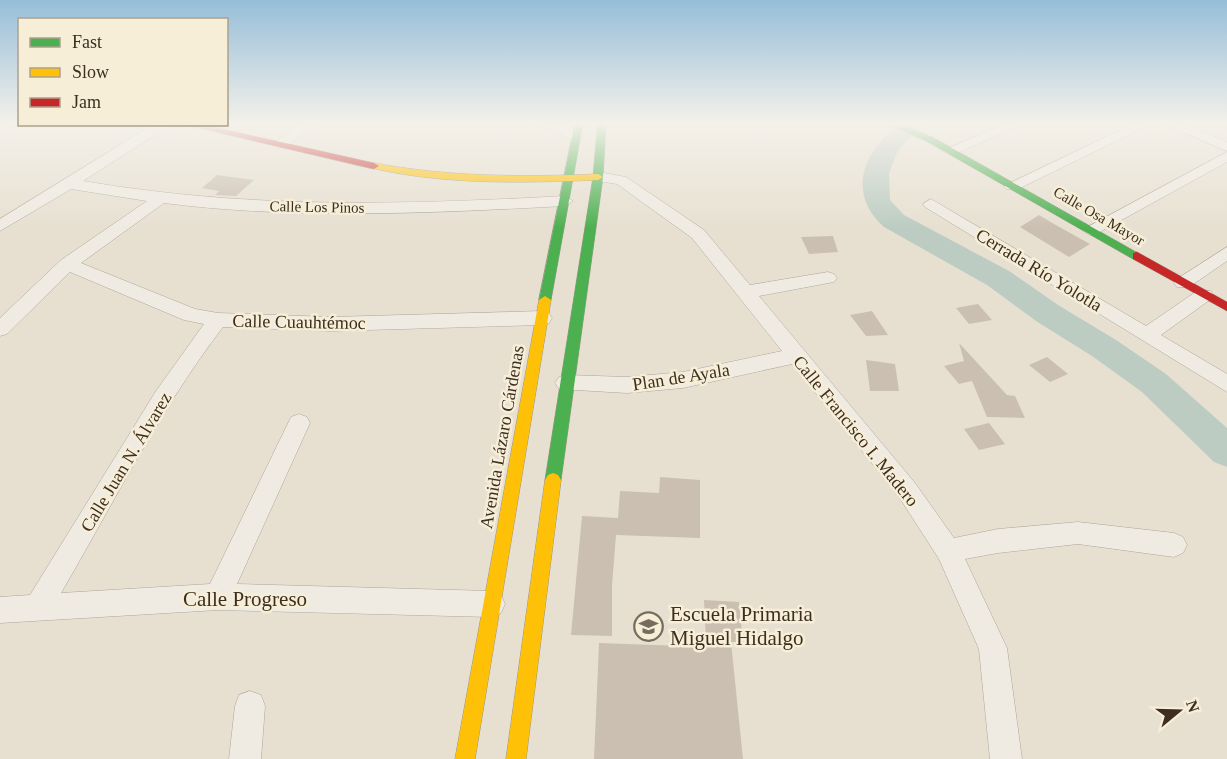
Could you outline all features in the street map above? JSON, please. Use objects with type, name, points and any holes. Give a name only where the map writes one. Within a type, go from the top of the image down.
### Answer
[{"type":"main road","points":[[344,158],[416,175],[496,181],[598,177]]},
{"type":"main road","name":"Avenida Lázaro Cárdenas","points":[[465,759],[542,318],[573,158]]},
{"type":"main road","points":[[516,759],[566,383],[599,158]]},
{"type":"main road","name":"Calle Osa Mayor","points":[[963,158],[1227,307]]},
{"type":"street","points":[[0,226],[111,158]]},
{"type":"street","points":[[1012,186],[1071,158]]},
{"type":"street","points":[[1090,230],[1223,158]]},
{"type":"street","name":"Calle Francisco I. Madero","points":[[598,177],[621,180],[691,229],[720,259],[795,356],[802,361],[907,490],[948,551],[993,648],[1006,759]]},
{"type":"street","name":"Calle Los Pinos","points":[[70,184],[160,199],[296,208],[346,206],[398,209],[565,201]]},
{"type":"street","points":[[0,329],[67,264],[160,199]]},
{"type":"street","name":"Cerrada Río Yolotla","points":[[931,204],[1227,384]]},
{"type":"street","points":[[1183,283],[1227,253]]},
{"type":"street","name":"Calle Cuauhtémoc","points":[[67,264],[191,315],[218,320],[331,324],[542,318]]},
{"type":"street","points":[[745,292],[828,278]]},
{"type":"street","points":[[1147,335],[1204,294]]},
{"type":"street","name":"Calle Juan N. Álvarez","points":[[38,607],[164,397],[218,320]]},
{"type":"street","name":"Plan de Ayala","points":[[566,383],[627,386],[683,380],[795,356]]},
{"type":"street","points":[[218,597],[299,423]]},
{"type":"street","points":[[948,551],[998,541],[1078,533],[1174,545]]},
{"type":"street","name":"Calle Progreso","points":[[1,612],[38,607],[218,597],[491,604]]},
{"type":"street","points":[[246,759],[249,706]]},
{"type":"building","points":[[217,175],[254,180],[236,196],[215,195],[219,191],[202,188]]},
{"type":"building","points":[[1039,215],[1090,244],[1069,257],[1020,227]]},
{"type":"building","points":[[833,236],[838,252],[809,254],[801,237]]},
{"type":"building","points":[[978,304],[992,320],[969,324],[956,308]]},
{"type":"building","points":[[872,311],[888,335],[866,336],[850,315]]},
{"type":"building","points":[[959,343],[1007,395],[1015,396],[1025,418],[987,417],[972,381],[959,384],[944,366],[964,361]]},
{"type":"building","points":[[1047,357],[1068,374],[1050,382],[1029,365]]},
{"type":"building","points":[[866,360],[895,364],[899,391],[870,391]]},
{"type":"building","points":[[989,423],[1005,444],[979,450],[964,429]]},
{"type":"building","points":[[660,477],[700,480],[700,538],[616,535],[612,586],[612,636],[571,635],[582,516],[618,518],[620,491],[659,493]]},
{"type":"building","points":[[704,600],[739,602],[743,642],[731,642],[743,759],[594,759],[599,643],[683,646],[683,643],[706,643]]},
{"type":"waterway","points":[[881,158],[875,191],[883,212],[894,221],[998,278],[1047,313],[1104,348],[1154,383],[1227,451]]},
{"type":"traffic: fast","points":[[545,300],[572,158]]},
{"type":"traffic: fast","points":[[553,480],[599,158]]},
{"type":"traffic: fast","points":[[964,158],[1137,256]]},
{"type":"traffic: slow","points":[[374,166],[458,177],[514,179],[598,177]]},
{"type":"traffic: slow","points":[[465,759],[545,300]]},
{"type":"traffic: slow","points":[[516,759],[553,480]]},
{"type":"traffic: jam","points":[[340,158],[374,166]]},
{"type":"traffic: jam","points":[[1137,256],[1227,307]]},
{"type":"place","name":"Escuela Primaria Miguel Hidalgo","points":[[649,626]]}]
